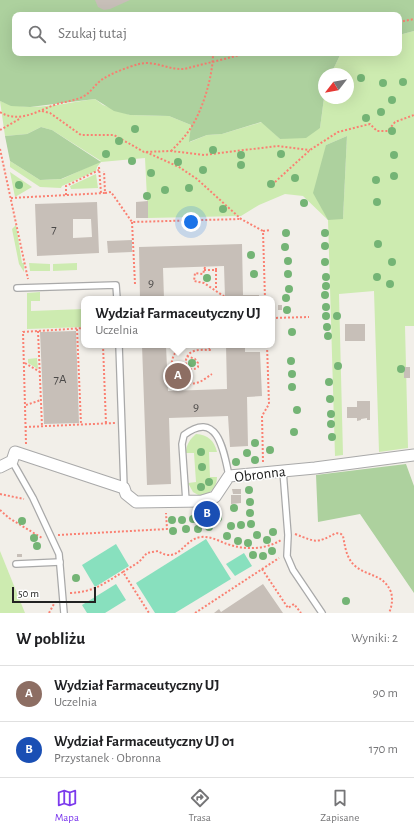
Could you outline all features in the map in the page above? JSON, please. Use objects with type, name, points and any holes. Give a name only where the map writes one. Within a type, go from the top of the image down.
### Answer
[{"type":"street","name":"Obronna","points":[[124,488],[126,494],[136,502],[202,501],[215,497],[229,476],[315,468],[414,455]]},
{"type":"street","points":[[0,467],[14,456],[124,488]]},
{"type":"lane","points":[[17,288],[116,285],[117,296]]},
{"type":"lane","points":[[119,348],[124,488]]},
{"type":"lane","points":[[186,501],[182,444],[184,435],[194,428],[205,427],[215,432],[223,446],[229,476]]},
{"type":"lane","points":[[14,456],[59,554],[64,613]]},
{"type":"lane","points":[[283,471],[288,535],[287,556],[294,570],[322,613]]},
{"type":"lane","points":[[16,564],[60,562]]},
{"type":"path","points":[[402,21],[414,19]]},
{"type":"path","points":[[171,151],[188,132],[198,113],[212,74],[213,56]]},
{"type":"path","points":[[0,130],[22,117],[61,103],[80,99],[101,81],[138,64],[152,63],[176,69],[195,67],[236,56]]},
{"type":"path","points":[[42,111],[50,113],[81,134],[114,135],[144,152],[179,167],[198,179],[241,219],[263,231],[270,230]]},
{"type":"path","points":[[0,112],[5,115],[22,117]]},
{"type":"path","points":[[275,182],[310,150],[338,132],[370,124],[377,131],[388,130],[395,122],[414,115]]},
{"type":"path","points":[[144,152],[171,151],[204,154],[277,146],[310,150]]},
{"type":"path","points":[[0,149],[30,288]]},
{"type":"path","points":[[66,195],[66,186],[99,169],[101,193]]},
{"type":"path","points":[[104,171],[105,193]]},
{"type":"path","points":[[11,198],[111,192],[132,222],[135,284]]},
{"type":"path","points":[[132,222],[241,219]]},
{"type":"path","points":[[263,231],[265,296]]},
{"type":"path","points":[[204,267],[203,274],[195,273],[194,281],[204,283],[224,296]]},
{"type":"path","points":[[216,267],[216,290]]},
{"type":"path","points":[[204,270],[216,270]]},
{"type":"path","points":[[275,318],[309,317]]},
{"type":"path","points":[[26,444],[23,332],[81,328]]},
{"type":"path","points":[[77,329],[81,424]]},
{"type":"path","points":[[38,331],[42,426]]},
{"type":"path","points":[[103,348],[106,424]]},
{"type":"path","points":[[179,348],[173,357],[171,364],[173,373],[180,379],[187,383],[195,383],[212,374]]},
{"type":"path","points":[[187,356],[195,359],[198,363],[198,367],[194,370],[190,370],[185,363],[187,356],[193,351],[212,350],[209,348]]},
{"type":"path","points":[[264,472],[262,416],[269,404],[266,348]]},
{"type":"path","points":[[25,363],[40,372]]},
{"type":"path","points":[[26,405],[41,400]]},
{"type":"path","points":[[25,427],[115,423]]},
{"type":"path","points":[[0,494],[22,499],[33,498]]},
{"type":"path","points":[[50,535],[167,529],[166,501]]},
{"type":"path","points":[[0,510],[8,518],[48,542]]},
{"type":"path","points":[[63,595],[94,590],[139,562],[147,553],[158,551],[164,555],[174,555],[190,542],[199,537],[210,538],[230,545],[248,548],[263,547],[275,543],[288,535],[294,534],[314,541],[321,541],[336,533],[343,536],[349,558],[353,564],[359,569],[383,580],[389,587],[392,596],[392,607],[389,613]]},
{"type":"path","points":[[194,613],[279,558],[287,556]]},
{"type":"path","points":[[262,569],[288,608],[294,604],[301,613]]},
{"type":"path","points":[[123,572],[149,613]]},
{"type":"green space","points":[[0,0],[414,0],[414,31],[402,34],[402,12],[12,12],[12,56],[340,56],[334,68],[318,68],[318,104],[323,104],[320,128],[306,138],[280,139],[261,122],[222,134],[207,135],[189,142],[191,125],[169,116],[130,115],[114,111],[95,99],[30,107],[11,106],[0,101]]},
{"type":"green space","points":[[414,31],[414,326],[405,326],[408,448],[379,452],[374,291],[339,294],[343,455],[335,456],[328,220],[303,196],[285,194],[259,205],[241,216],[148,218],[145,158],[101,162],[96,171],[62,186],[61,188],[40,187],[10,167],[10,161],[40,180],[62,179],[101,161],[52,130],[41,127],[27,134],[5,136],[0,101],[11,105],[35,107],[95,99],[103,105],[130,115],[169,116],[191,125],[190,142],[207,135],[222,134],[262,122],[280,139],[320,128],[323,104],[354,104],[354,68],[334,68],[340,56],[402,56],[402,34]],"holes":[[[347,136],[343,219],[326,145]]]},
{"type":"green space","points":[[41,127],[52,130],[101,162],[61,179],[40,180],[10,161],[5,136],[27,134]]},
{"type":"green space","points":[[347,136],[343,219],[328,220],[313,193],[326,145]]},
{"type":"green space","points":[[10,172],[32,187],[15,197]]},
{"type":"green space","points":[[96,174],[98,188],[71,189],[70,186]]},
{"type":"green space","points":[[16,225],[22,263],[24,263],[24,272],[19,264],[12,229]]},
{"type":"green space","points":[[29,263],[50,264],[50,271],[30,271]]},
{"type":"green space","points":[[77,263],[77,270],[53,271],[53,264]]},
{"type":"green space","points":[[40,292],[40,301],[31,301],[31,311],[81,309],[81,327],[27,329],[27,293]]},
{"type":"green space","points":[[37,358],[38,369],[28,363],[28,359]]},
{"type":"green space","points":[[196,434],[210,439],[217,452],[209,452],[210,477],[217,477],[216,484],[210,492],[200,496],[193,492],[188,483],[196,482],[194,453],[186,453],[189,442]]},
{"type":"green space","points":[[406,464],[414,486],[414,593],[360,514],[318,522],[316,475]]},
{"type":"green space","points":[[206,539],[231,579],[175,613],[155,613],[136,583]]},
{"type":"green space","points":[[116,544],[129,566],[95,587],[82,565]]},
{"type":"green space","points":[[0,551],[25,613],[0,613]]},
{"type":"green space","points":[[244,553],[252,566],[235,576],[226,564]]},
{"type":"green space","points":[[116,584],[126,600],[105,613],[87,613],[82,605]]},
{"type":"building","points":[[95,0],[130,0],[110,9],[104,10],[98,7]]},
{"type":"building","points":[[148,201],[148,218],[136,218],[136,202]]},
{"type":"building","points":[[97,202],[99,253],[37,256],[35,204]],"holes":[[[73,219],[91,219],[92,237],[73,238]]]},
{"type":"building","points":[[132,240],[132,252],[108,253],[107,241]]},
{"type":"building","points":[[242,244],[243,295],[259,296],[225,296],[224,266],[163,268],[164,296],[140,296],[139,247]]},
{"type":"building","points":[[278,305],[282,305],[282,310],[278,310]]},
{"type":"building","points":[[345,324],[365,324],[365,341],[345,341]]},
{"type":"building","points":[[76,331],[79,423],[44,424],[40,332]]},
{"type":"building","points":[[142,348],[166,348],[168,391],[227,389],[226,348],[245,348],[245,352],[260,352],[262,396],[247,397],[248,446],[230,447],[228,416],[169,418],[171,484],[147,485]]},
{"type":"building","points":[[404,367],[410,367],[410,378],[404,378]]},
{"type":"building","points":[[357,401],[370,401],[370,420],[367,420],[367,418],[357,421],[357,418],[347,418],[347,407],[357,407]]},
{"type":"building","points":[[232,489],[241,489],[241,494],[233,494]]},
{"type":"building","points":[[231,495],[241,495],[241,503],[231,504]]},
{"type":"building","points":[[17,554],[22,554],[22,557],[17,557]]},
{"type":"building","points":[[263,584],[283,613],[214,613],[219,609],[221,612]]},
{"type":"place","name":"Wydział Farmaceutyczny UJ","points":[[178,376]]},
{"type":"place","name":"Wydział Farmaceutyczny UJ 01","points":[[207,514]]}]
